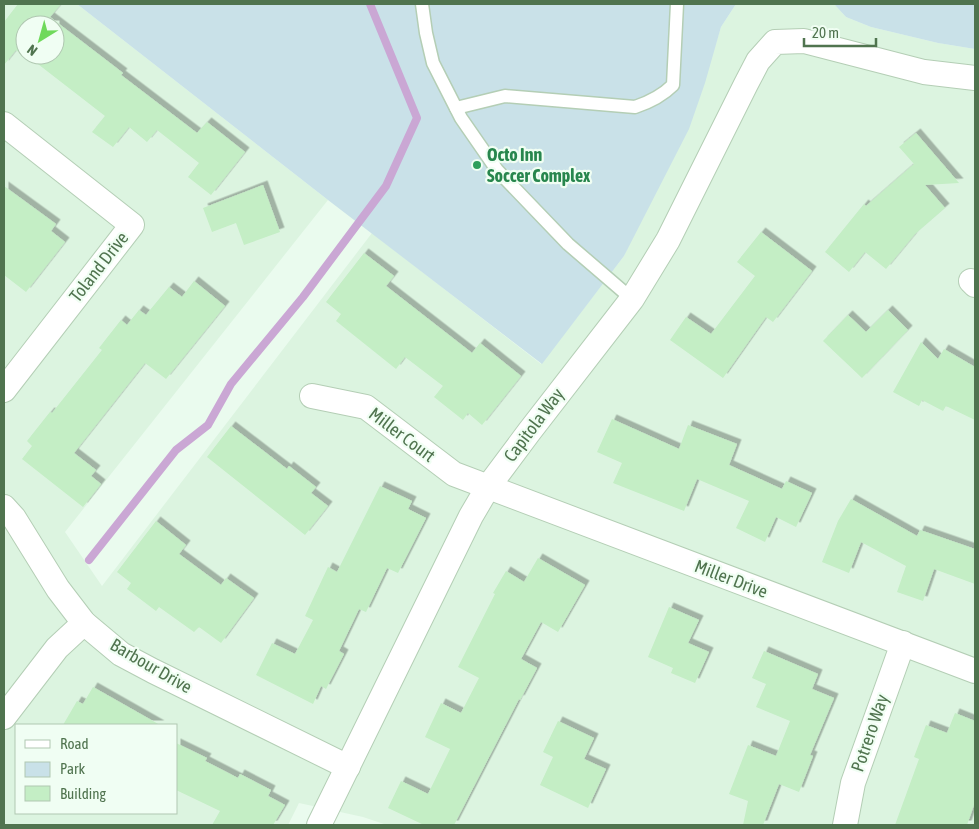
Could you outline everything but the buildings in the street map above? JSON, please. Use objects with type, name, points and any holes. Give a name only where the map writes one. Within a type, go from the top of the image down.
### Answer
[{"type":"street","name":"Capitola Way","points":[[319,825],[467,525],[488,488],[632,299],[668,240],[758,61],[775,42],[804,41],[924,72],[975,78]]},
{"type":"street","name":"Toland Drive","points":[[4,124],[132,225],[4,390]]},
{"type":"street","name":"Miller Court","points":[[312,396],[366,407],[454,474],[488,488]]},
{"type":"street","name":"Miller Drive","points":[[488,488],[975,671]]},
{"type":"street","name":"Barbour Drive","points":[[4,507],[14,518],[58,589],[84,623],[121,654],[348,767]]},
{"type":"street","points":[[4,717],[57,648],[84,623]]},
{"type":"street","name":"Potrero Way","points":[[845,825],[853,783],[903,643]]},
{"type":"lane","points":[[422,4],[432,63],[461,118],[497,170],[568,244],[632,299]]},
{"type":"lane","points":[[456,108],[505,96],[635,107],[654,100],[673,85],[677,4]]},
{"type":"shaded area","points":[[4,4],[77,4],[328,200],[65,532],[102,586],[372,233],[541,364],[624,256],[713,53],[721,27],[736,4],[834,4],[846,17],[871,27],[938,43],[975,49],[975,825],[387,825],[363,817],[299,803],[288,825],[4,825]]},
{"type":"green space","name":"Octo Inn Soccer Complex","points":[[77,4],[736,4],[721,27],[689,129],[624,256],[542,364]]},
{"type":"green space","points":[[834,4],[975,4],[975,49],[938,43],[871,27],[846,17]]},
{"type":"waterway","points":[[89,560],[176,450],[208,425],[231,384],[303,297],[386,186],[417,118],[370,4]]},
{"type":"place","name":"Octo Inn Soccer Complex","points":[[477,165]]}]
